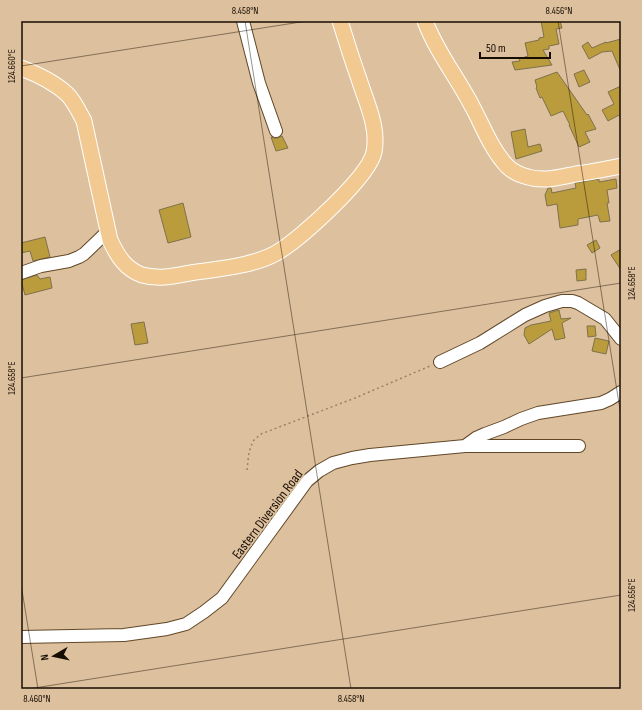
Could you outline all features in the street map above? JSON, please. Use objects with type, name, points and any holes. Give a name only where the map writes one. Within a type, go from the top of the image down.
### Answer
[{"type":"main road","points":[[21,68],[49,81],[68,95],[84,121],[110,240],[117,254],[125,265],[142,274],[158,277],[213,269],[263,259],[278,252],[302,234],[335,204],[358,179],[374,154],[376,140],[372,120],[340,21]]},
{"type":"main road","points":[[425,21],[427,28],[472,105],[491,144],[508,166],[517,174],[529,178],[542,179],[621,166]]},
{"type":"street","points":[[243,21],[259,83],[276,131]]},
{"type":"street","points":[[21,273],[41,266],[69,261],[79,257],[108,231]]},
{"type":"street","points":[[440,362],[480,343],[525,315],[545,306],[562,301],[572,301],[578,303],[605,319],[616,323],[621,339]]},
{"type":"street","points":[[465,446],[480,436],[538,413],[601,403],[621,392]]},
{"type":"street","name":"Eastern Diversion Road","points":[[21,637],[124,635],[167,629],[186,624],[222,598],[308,481],[319,471],[333,463],[352,458],[386,453],[465,446],[579,446]]},
{"type":"path","points":[[247,470],[249,452],[253,441],[261,434],[354,398],[440,362]]},
{"type":"building","points":[[541,21],[560,21],[562,28],[556,29],[559,44],[549,46],[549,49],[543,50],[552,65],[515,70],[512,62],[520,61],[519,59],[528,56],[525,43],[539,40],[539,38],[544,37]]},
{"type":"building","points":[[621,39],[621,72],[612,51],[602,52],[589,59],[582,46],[588,42],[592,48],[606,42]]},
{"type":"building","points":[[584,70],[590,82],[579,87],[574,74]]},
{"type":"building","points":[[557,72],[587,115],[588,114],[596,129],[585,132],[590,142],[579,147],[563,111],[551,116],[536,88],[535,80]]},
{"type":"building","points":[[621,86],[621,119],[619,115],[608,121],[602,110],[614,104],[608,92]]},
{"type":"building","points":[[525,129],[528,147],[540,144],[542,151],[516,159],[511,132]]},
{"type":"building","points":[[282,136],[288,148],[276,151],[271,137],[278,138]]},
{"type":"building","points":[[599,179],[599,182],[616,179],[617,188],[607,190],[609,203],[607,203],[610,221],[600,222],[598,215],[578,219],[578,225],[560,228],[557,204],[547,206],[545,195],[548,188],[551,188],[552,193],[576,188],[575,183]]},
{"type":"building","points":[[183,203],[191,237],[168,243],[159,210]]},
{"type":"building","points":[[45,237],[50,257],[33,261],[30,251],[21,253],[21,243]]},
{"type":"building","points":[[596,240],[600,248],[592,253],[587,245]]},
{"type":"building","points":[[621,249],[621,270],[611,255]]},
{"type":"building","points":[[586,269],[586,280],[577,281],[576,270]]},
{"type":"building","points":[[37,275],[40,279],[50,277],[52,288],[25,295],[21,280]]},
{"type":"building","points":[[559,310],[561,319],[571,318],[562,323],[565,338],[555,340],[552,329],[529,344],[524,335],[525,328],[531,325],[551,321],[549,313]]},
{"type":"building","points":[[144,322],[148,343],[135,345],[131,324]]},
{"type":"building","points":[[587,326],[595,326],[596,336],[588,337]]},
{"type":"building","points":[[595,338],[609,341],[606,354],[592,351]]}]
